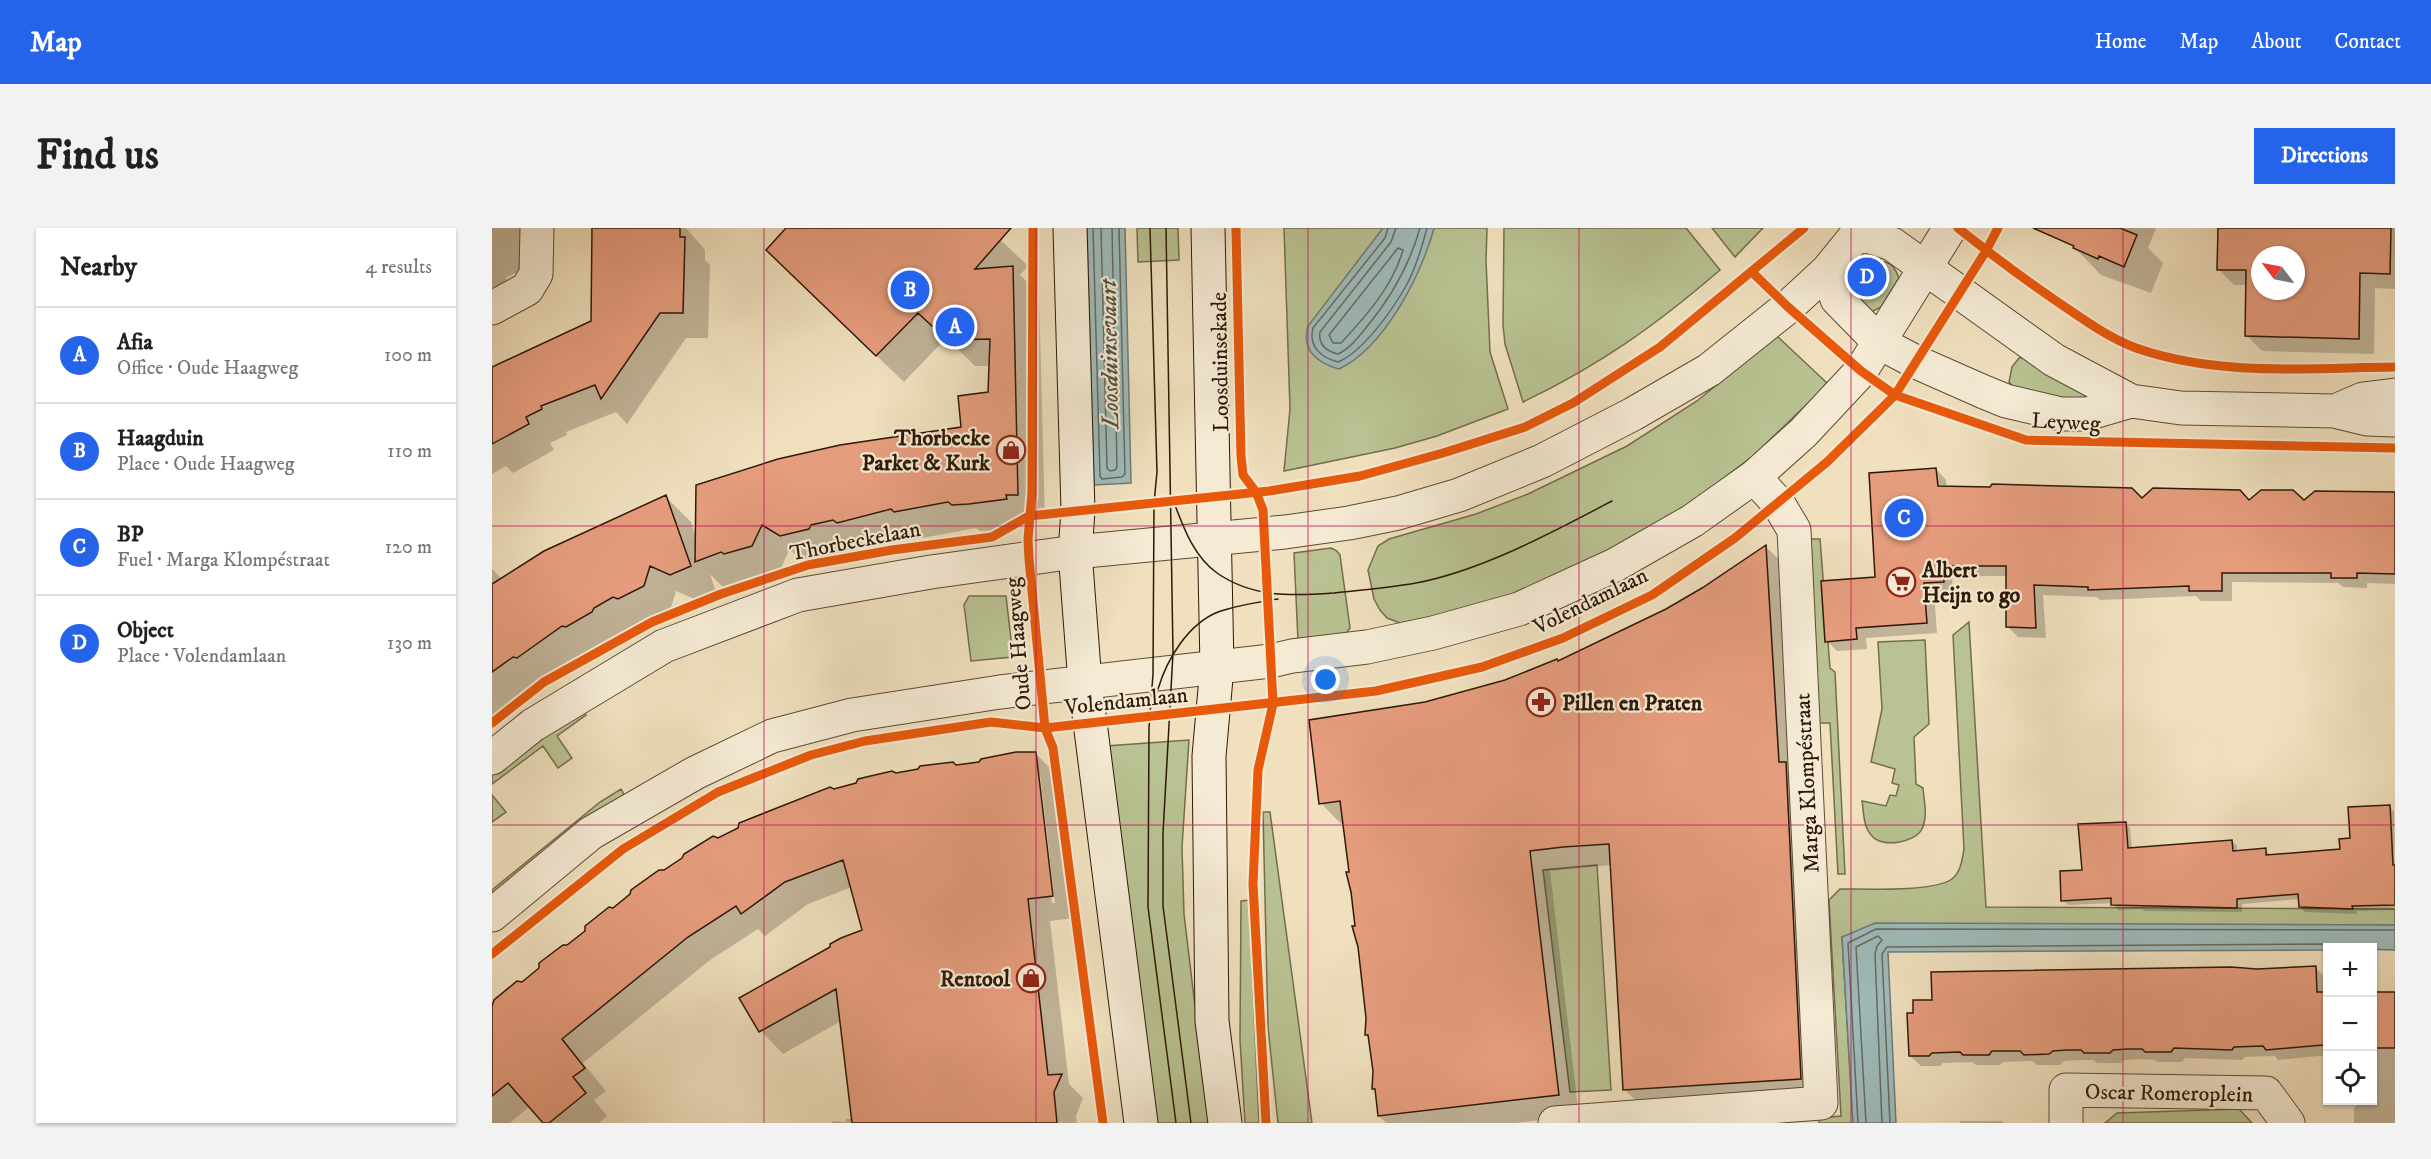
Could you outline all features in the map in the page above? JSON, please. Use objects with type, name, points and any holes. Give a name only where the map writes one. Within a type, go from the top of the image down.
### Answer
[{"type":"street","points":[[492,308],[527,289],[536,274],[537,228]]},
{"type":"street","points":[[1070,228],[1078,511],[1075,552],[1084,683],[1141,1123]]},
{"type":"street","name":"Loosduinsekade","points":[[1208,228],[1215,539]]},
{"type":"street","name":"Volendamlaan","points":[[1084,683],[1367,647],[1433,633],[1519,609],[1615,565],[1692,520],[1754,477],[1803,433],[1861,371],[1927,269],[1950,228]]},
{"type":"street","points":[[1224,1123],[1212,1021],[1209,756],[1216,667],[1215,539],[1350,523],[1398,513],[1459,495],[1542,461],[1634,414],[1709,370],[1788,307],[1828,270],[1860,231]]},
{"type":"street","name":"Leyweg","points":[[1860,231],[1892,244],[2054,360],[2131,401],[2181,408],[2334,411],[2367,419],[2395,420]]},
{"type":"street","name":"Leyweg","points":[[1828,270],[1837,299],[1880,343],[1916,362],[2006,401],[2061,414],[2087,414],[2131,401]]},
{"type":"street","name":"Leyweg","points":[[2334,411],[2362,399],[2395,395]]},
{"type":"street","name":"Marga Klompéstraat","points":[[1555,1123],[1821,1103],[1794,530],[1778,503],[1754,477]]},
{"type":"street","name":"Thorbeckelaan","points":[[492,758],[533,725],[664,646],[798,595],[931,572],[1075,552],[1215,539]]},
{"type":"street","points":[[492,915],[591,833],[695,773],[772,736],[852,715],[1000,692],[1084,683]]},
{"type":"street","name":"Oscar Romeroplein","points":[[2066,1123],[2066,1090],[2266,1093],[2288,1123]]},
{"type":"green space","points":[[1137,228],[1178,228],[1179,260],[1138,262]]},
{"type":"green space","points":[[1284,228],[1383,228],[1375,240],[1368,347],[1400,306],[1434,228],[1487,228],[1490,352],[1508,409],[1437,436],[1395,448],[1284,471],[1290,409]]},
{"type":"green space","points":[[1504,228],[1686,228],[1720,270],[1673,309],[1626,343],[1577,374],[1523,402],[1505,344],[1503,325]]},
{"type":"green space","points":[[1712,228],[1763,228],[1735,257]]},
{"type":"green space","points":[[1871,261],[1882,261],[1889,264],[1899,278],[1881,307],[1871,312],[1852,293],[1852,286],[1855,272]]},
{"type":"green space","points":[[1777,336],[1828,384],[1753,456],[1669,519],[1544,583],[1478,607],[1400,623],[1387,618],[1380,610],[1374,599],[1368,570],[1378,546],[1389,539],[1476,514],[1528,494],[1627,446],[1697,401]]},
{"type":"green space","points":[[2029,357],[2091,393],[2092,404],[2017,392],[2009,382],[2012,367],[2019,358]]},
{"type":"green space","points":[[1807,539],[1820,539],[1830,668],[1835,672],[1845,874],[1838,874],[1830,723],[1817,723]]},
{"type":"green space","points":[[1331,548],[1340,555],[1350,628],[1345,635],[1298,641],[1294,553]]},
{"type":"green space","points":[[969,596],[1006,596],[1013,657],[971,661],[964,605]]},
{"type":"green space","points":[[1969,622],[1986,907],[2395,909],[2395,925],[1842,937],[1853,1123],[1819,1123],[1819,1118],[1841,1116],[1829,900],[1840,889],[1899,889],[1943,883],[1952,879],[1961,866],[1964,849],[1953,635]]},
{"type":"green space","points":[[1925,640],[1929,724],[1914,737],[1916,784],[1923,788],[1924,824],[1913,838],[1906,841],[1883,842],[1872,836],[1867,828],[1862,801],[1886,806],[1890,795],[1896,796],[1899,785],[1892,783],[1895,769],[1871,762],[1882,709],[1878,642]]},
{"type":"green space","points":[[582,708],[586,715],[557,736],[572,758],[558,768],[543,746],[492,784],[492,774]]},
{"type":"green space","points":[[1189,740],[1182,847],[1184,914],[1209,1123],[1151,1123],[1106,746]]},
{"type":"green space","points":[[621,789],[626,798],[492,900],[492,890],[600,802]]},
{"type":"green space","points":[[492,795],[506,812],[492,822]]},
{"type":"green space","points":[[1263,812],[1270,812],[1312,1123],[1278,1123],[1268,1027]]},
{"type":"green space","points":[[1597,865],[1611,1090],[1570,1092],[1543,870]]},
{"type":"green space","points":[[1249,900],[1259,1123],[1245,1123],[1240,1040],[1241,901]]},
{"type":"green space","points":[[2239,1109],[2252,1123],[2105,1123],[2117,1113]]},
{"type":"water","name":"Loosduinsevaart","points":[[1087,228],[1125,228],[1131,483],[1094,485]]},
{"type":"water","points":[[1383,228],[1434,228],[1420,267],[1399,308],[1371,344],[1356,359],[1339,369],[1318,359],[1309,349],[1306,334],[1308,326]]},
{"type":"water","points":[[1875,923],[2395,925],[2395,950],[2377,949],[2377,943],[2323,943],[2323,950],[1888,952],[1896,1123],[1853,1123],[1842,937]]},
{"type":"building","points":[[592,228],[680,228],[680,237],[685,237],[683,313],[660,313],[601,399],[595,385],[541,406],[542,409],[526,417],[529,424],[492,444],[492,367],[591,321]]},
{"type":"building","points":[[786,228],[1011,228],[975,269],[1013,266],[1018,495],[1006,495],[1007,499],[969,504],[952,505],[948,502],[894,512],[891,509],[837,523],[833,520],[811,525],[809,529],[780,536],[762,525],[752,546],[724,554],[721,552],[695,562],[696,485],[778,459],[840,445],[961,427],[958,396],[988,392],[990,339],[947,340],[918,313],[876,356],[766,250]]},
{"type":"building","points":[[2033,228],[2120,228],[2137,235],[2124,267],[2099,256],[2098,259]]},
{"type":"building","points":[[2218,228],[2391,228],[2390,274],[2360,273],[2359,339],[2245,336],[2246,270],[2217,270]]},
{"type":"building","points":[[1936,468],[1938,486],[1990,487],[1992,484],[2132,488],[2142,498],[2153,488],[2240,490],[2249,500],[2261,490],[2293,490],[2304,500],[2315,491],[2395,492],[2395,574],[2357,573],[2357,578],[2331,578],[2331,573],[2222,573],[2222,591],[2189,591],[2189,586],[2088,590],[2088,587],[2034,585],[2036,628],[2006,627],[2006,566],[1943,566],[1944,582],[1924,583],[1927,623],[1856,628],[1857,639],[1825,642],[1821,581],[1875,577],[1869,473]]},
{"type":"building","points":[[666,495],[691,566],[670,575],[650,566],[644,586],[618,599],[613,597],[566,627],[562,626],[517,658],[513,657],[492,672],[492,584],[544,551]]},
{"type":"building","points":[[1766,545],[1779,762],[1786,762],[1801,1079],[1623,1090],[1609,844],[1563,847],[1530,851],[1559,1095],[1378,1116],[1375,1089],[1372,1089],[1373,1071],[1368,1035],[1365,1035],[1366,1018],[1358,947],[1352,926],[1355,926],[1346,872],[1349,872],[1340,801],[1319,804],[1309,720],[1425,702],[1505,680],[1557,659],[1558,661],[1666,609]]},
{"type":"building","points":[[1016,752],[1036,752],[1053,896],[1028,899],[1048,1075],[1062,1074],[1054,1092],[1057,1123],[852,1123],[836,989],[759,1032],[739,998],[830,947],[830,944],[862,930],[843,860],[785,882],[741,914],[736,906],[688,937],[562,1039],[585,1068],[573,1077],[586,1093],[549,1123],[543,1123],[508,1083],[492,1096],[492,1006],[494,1000],[517,981],[522,982],[539,968],[539,963],[563,945],[567,945],[585,931],[585,926],[609,907],[613,908],[630,894],[631,890],[659,870],[664,870],[713,836],[718,838],[738,828],[739,823],[830,787],[834,789],[856,783],[858,779],[892,771],[896,773],[918,769],[920,766],[953,762],[956,765],[979,762],[981,759]]},
{"type":"building","points":[[2390,805],[2393,865],[2395,865],[2395,905],[2352,906],[2353,909],[2299,907],[2298,894],[2237,899],[2237,908],[2111,905],[2111,898],[2061,901],[2060,871],[2082,870],[2078,824],[2126,822],[2128,848],[2232,840],[2233,851],[2266,848],[2266,855],[2340,849],[2339,839],[2350,838],[2348,807]]},
{"type":"building","points":[[2316,966],[2317,992],[2323,992],[2323,1045],[2266,1050],[2263,1046],[2234,1047],[2232,1050],[2174,1048],[2171,1052],[2127,1049],[2113,1050],[2110,1053],[2084,1053],[2081,1050],[2067,1050],[2053,1051],[2049,1054],[2024,1055],[2020,1051],[1992,1051],[1989,1055],[1963,1055],[1960,1052],[1909,1056],[1907,1013],[1913,1013],[1913,1000],[1932,1000],[1931,972],[2231,967],[2257,969]]},
{"type":"building","points":[[2377,992],[2395,992],[2395,1048],[2377,1048]]},
{"type":"tram line","points":[[1150,228],[1157,472],[1154,503],[1153,674],[1149,728],[1148,907],[1176,1123]]},
{"type":"tram line","points":[[1166,228],[1173,653],[1163,833],[1163,906],[1191,1123]]},
{"type":"tram line","points":[[1173,500],[1195,549],[1217,573],[1245,587],[1288,595],[1385,588],[1441,577],[1516,549],[1612,501]]},
{"type":"tram line","points":[[1158,689],[1173,655],[1197,625],[1218,612],[1278,599]]},
{"type":"cycle path","name":"Oude Haagweg","points":[[1033,228],[1032,493],[1028,539],[1029,559],[1045,728],[1053,748],[1103,1123]]},
{"type":"cycle path","points":[[1236,228],[1241,456],[1243,475],[1256,492],[1263,510],[1273,704],[1258,770],[1253,884],[1266,1123]]},
{"type":"cycle path","points":[[492,723],[544,682],[652,622],[721,594],[808,565],[892,550],[992,537],[1029,516],[1269,491],[1360,476],[1525,427],[1573,403],[1660,347],[1804,228]]},
{"type":"cycle path","points":[[1958,228],[1997,259],[2082,318],[2108,335],[2136,348],[2167,357],[2232,367],[2264,369],[2395,367]]},
{"type":"cycle path","points":[[492,954],[623,849],[718,792],[811,755],[865,741],[991,722],[1045,728],[1376,691],[1482,667],[1563,638],[1652,595],[1735,538],[1827,462],[1895,395],[1986,251],[1998,228]]},
{"type":"cycle path","points":[[1753,273],[1861,371],[1895,395],[2026,440],[2395,448]]},
{"type":"place","name":"Object","points":[[1867,277]]},
{"type":"place","name":"Haagduin","points":[[910,290]]},
{"type":"place","name":"Afia","points":[[955,327]]},
{"type":"place","name":"Thorbecke Parket & Kurk","points":[[1011,450]]},
{"type":"place","name":"BP","points":[[1904,518]]},
{"type":"place","name":"Albert Heijn to go","points":[[1901,582]]},
{"type":"place","name":"Pillen en Praten","points":[[1541,702]]},
{"type":"place","name":"Rentool","points":[[1031,978]]}]
